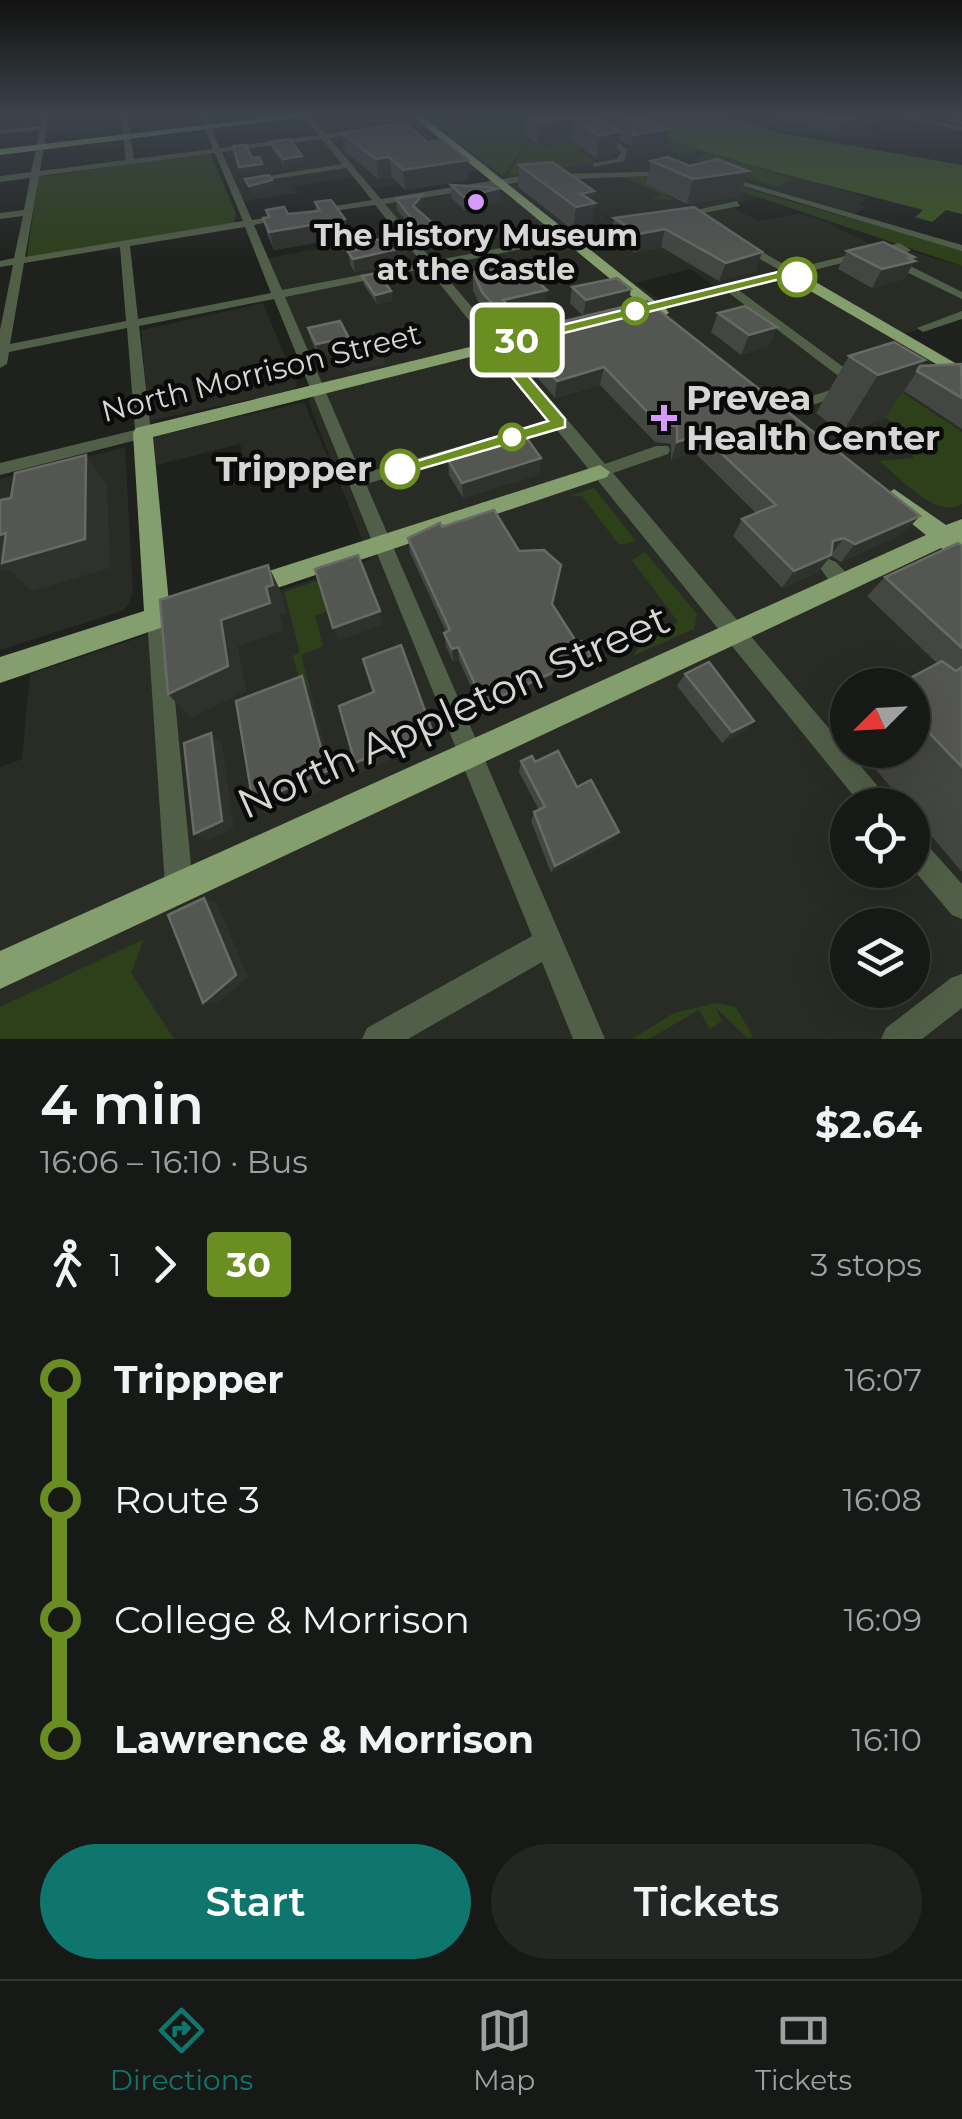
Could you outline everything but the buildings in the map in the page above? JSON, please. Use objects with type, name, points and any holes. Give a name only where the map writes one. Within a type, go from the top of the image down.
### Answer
[{"type":"main road","points":[[469,163],[678,326]]},
{"type":"main road","points":[[472,163],[495,183]]},
{"type":"main road","points":[[616,316],[783,275],[962,374]]},
{"type":"main road","name":"North Morrison Street","points":[[143,434],[565,328]]},
{"type":"main road","points":[[143,434],[157,618]]},
{"type":"main road","points":[[223,596],[600,472]]},
{"type":"main road","points":[[877,483],[956,539]]},
{"type":"main road","name":"North Appleton Street","points":[[0,970],[734,633],[837,574],[956,539]]},
{"type":"main road","points":[[0,670],[192,606]]},
{"type":"street","points":[[35,163],[20,260],[6,300],[1,355],[134,324],[652,220]]},
{"type":"street","points":[[0,179],[118,163]]},
{"type":"street","points":[[222,163],[588,1039]]},
{"type":"street","points":[[344,163],[864,788]]},
{"type":"street","points":[[585,166],[605,163]]},
{"type":"street","points":[[230,183],[346,166]]},
{"type":"street","points":[[311,213],[495,183],[590,173],[686,172]]},
{"type":"street","points":[[710,174],[962,248]]},
{"type":"street","points":[[664,218],[736,204]]},
{"type":"street","points":[[0,216],[28,212]]},
{"type":"street","points":[[689,213],[710,226]]},
{"type":"street","points":[[0,264],[292,216]]},
{"type":"street","points":[[724,234],[783,275],[903,248]]},
{"type":"street","points":[[125,244],[143,434]]},
{"type":"street","points":[[874,252],[962,296]]},
{"type":"street","points":[[728,288],[864,383],[784,410]]},
{"type":"street","points":[[922,328],[962,315]]},
{"type":"street","points":[[908,369],[936,359]]},
{"type":"street","points":[[354,482],[559,423]]},
{"type":"street","name":"North Morrison Street","points":[[0,469],[143,434]]},
{"type":"street","points":[[600,472],[662,450]]},
{"type":"street","points":[[157,618],[179,886]]},
{"type":"street","points":[[930,868],[962,906]]},
{"type":"street","points":[[378,1039],[548,943]]},
{"type":"street","points":[[896,1039],[962,989]]},
{"type":"shaded area","points":[[135,163],[214,163],[236,214],[234,223],[27,257],[38,177]]},
{"type":"shaded area","points":[[228,163],[752,163],[868,198],[858,203],[865,207],[854,214],[785,194],[617,223],[595,209],[619,227],[732,208],[760,221],[798,214],[823,221],[889,253],[906,250],[962,266],[962,315],[899,336],[962,374],[962,1039],[0,1039],[0,767],[22,759],[30,674],[370,560],[308,401],[316,389],[262,259],[401,234],[376,202],[490,184],[542,219],[551,217],[488,169],[375,188],[359,176],[294,186],[297,193],[243,201]],"holes":[[[690,269],[714,286],[660,300],[635,283]]]},
{"type":"shaded area","points":[[487,163],[511,163],[503,176]]},
{"type":"shaded area","points":[[515,163],[581,165],[508,176]]},
{"type":"shaded area","points":[[703,163],[745,163],[794,179],[776,187]]},
{"type":"shaded area","points":[[748,163],[962,165],[962,214],[946,210],[932,222],[915,217],[923,210]]},
{"type":"shaded area","points":[[695,174],[962,250],[962,266],[729,187],[664,195],[675,200],[650,199],[663,195],[622,177]]},
{"type":"shaded area","points":[[263,303],[297,385],[293,390],[149,421],[141,330]]},
{"type":"shaded area","points":[[896,388],[962,432],[962,504],[952,507],[930,502],[879,461],[914,458],[909,449],[922,444],[859,399]]},
{"type":"shaded area","points":[[304,402],[329,460],[250,482],[240,444],[153,466],[151,439],[157,436]]},
{"type":"shaded area","points":[[125,447],[133,592],[129,603],[122,611],[0,650],[0,479]]},
{"type":"shaded area","points":[[594,488],[636,541],[619,545],[582,496],[569,496]]},
{"type":"shaded area","points":[[645,552],[697,614],[694,629],[633,656],[642,642],[678,622],[632,560]]},
{"type":"shaded area","points":[[329,577],[329,610],[315,616],[323,646],[301,655],[311,693],[303,696],[293,656],[300,652],[284,592]]},
{"type":"shaded area","points":[[144,939],[131,973],[174,1039],[0,1039],[0,1007]]},
{"type":"shaded area","points":[[716,1003],[736,1007],[753,1037],[748,1039],[715,1007],[722,1021],[710,1029],[699,1010],[649,1039],[632,1039],[674,1013]]},
{"type":"bus line","name":"30","points":[[400,469],[559,423],[494,346],[790,273],[797,277]]},
{"type":"place","name":"The History Museum at the Castle","points":[[476,202]]},
{"type":"place","name":"Prevea Health Center","points":[[664,418]]},
{"type":"place","name":"Trippper","points":[[400,469]]}]
